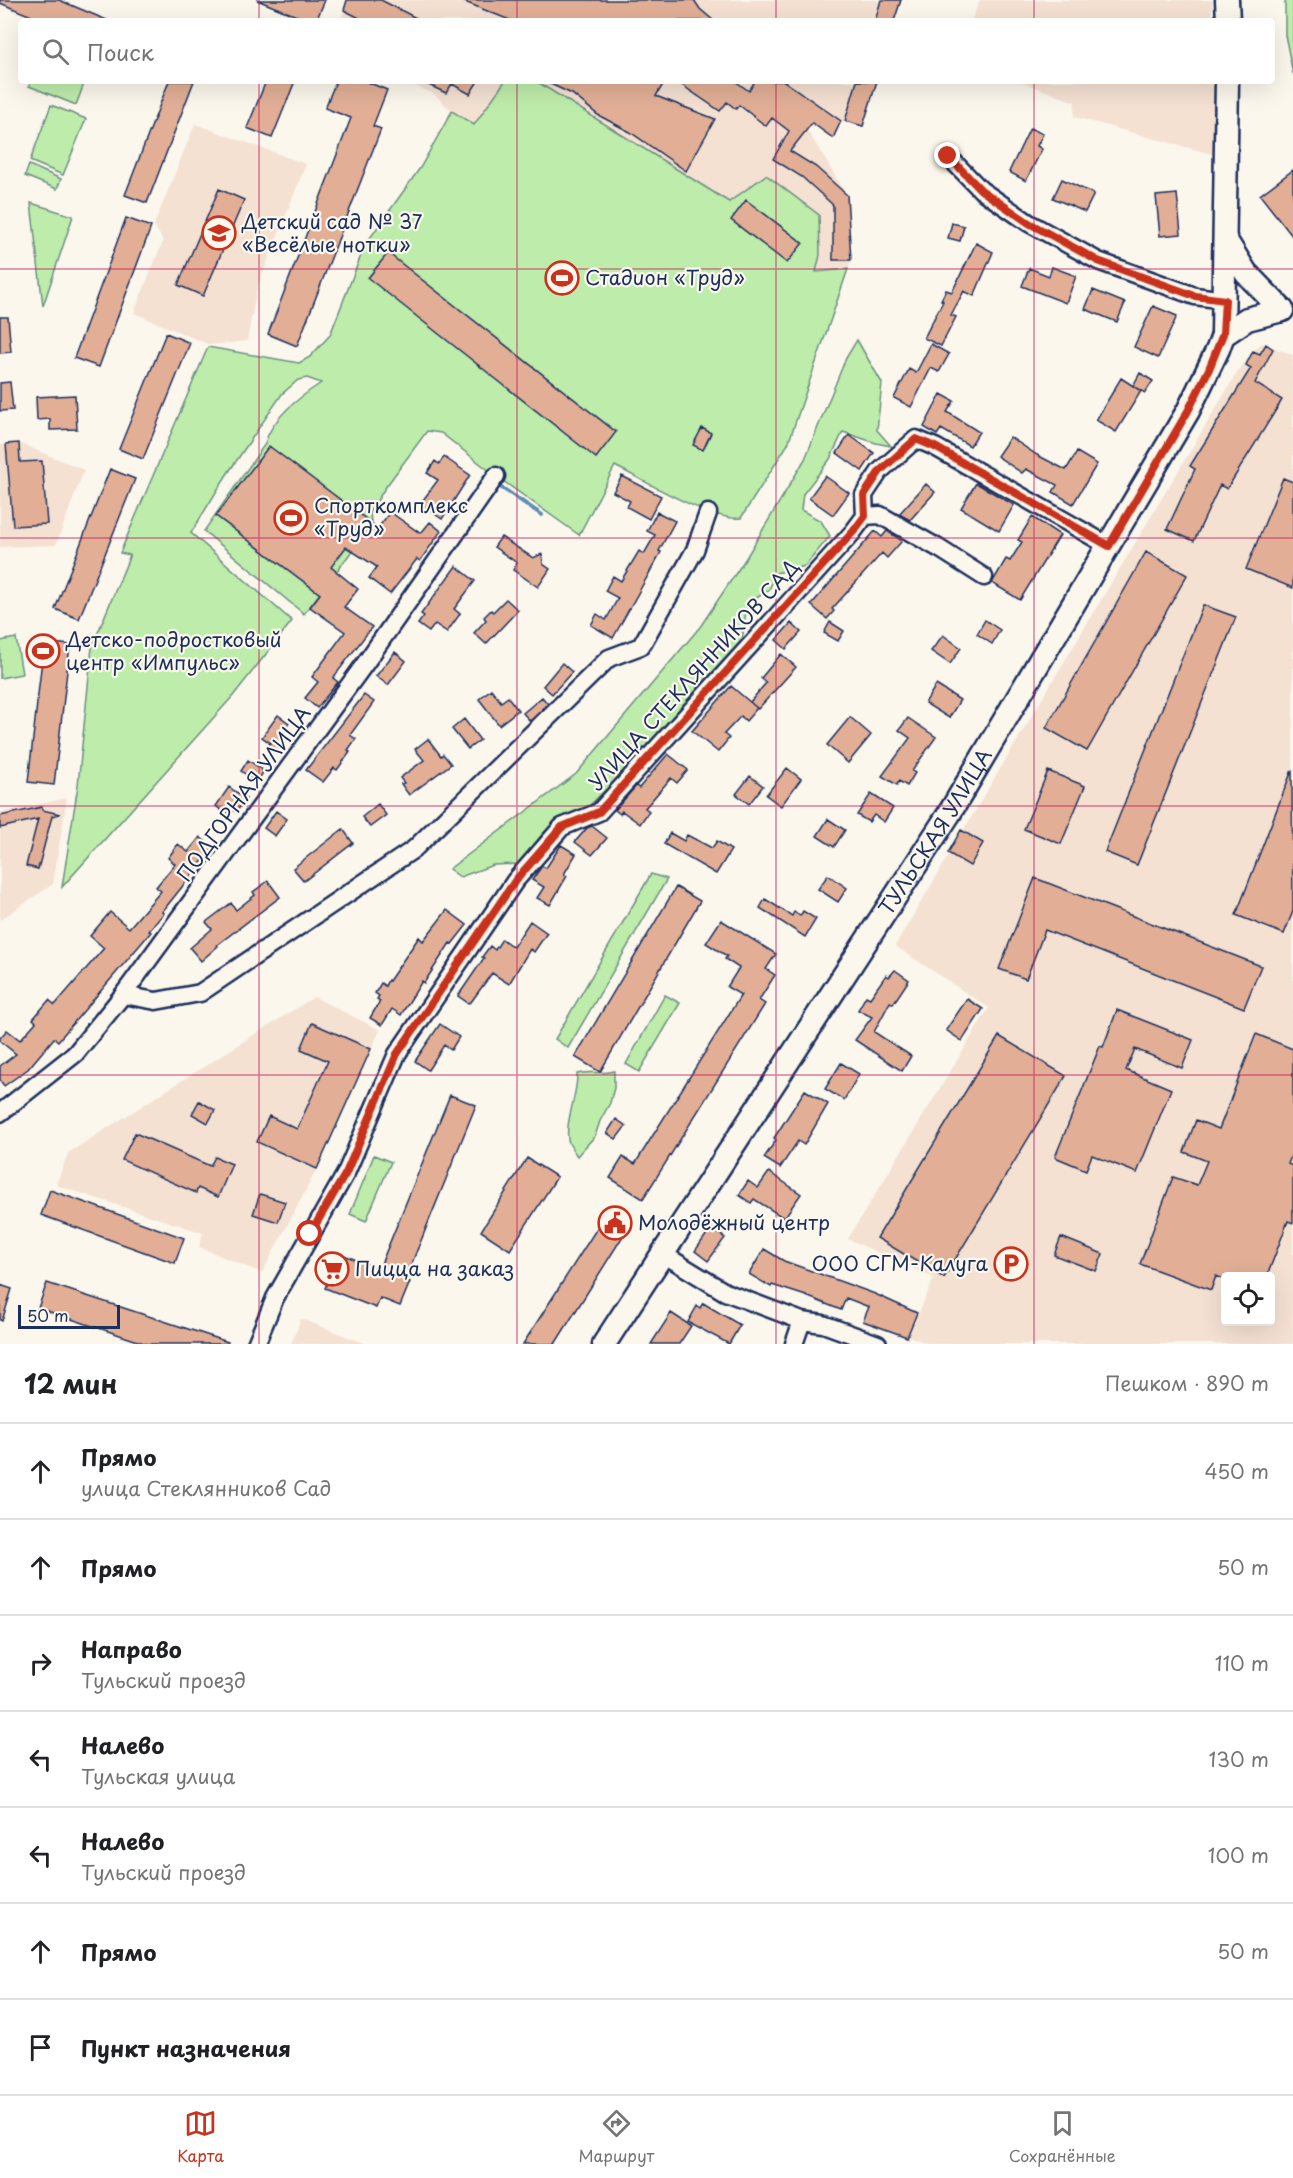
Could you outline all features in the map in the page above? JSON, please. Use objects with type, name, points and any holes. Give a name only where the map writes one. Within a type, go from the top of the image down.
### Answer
[{"type":"main road","points":[[1227,0],[1228,18]]},
{"type":"main road","name":"ТУЛЬСКАЯ УЛИЦА","points":[[604,1344],[943,824],[1188,411],[1223,334],[1227,84]]},
{"type":"main road","points":[[1225,239],[1246,273],[1288,312]]},
{"type":"main road","points":[[1225,294],[1288,312]]},
{"type":"main road","points":[[1223,334],[1247,319],[1288,312]]},
{"type":"street","points":[[948,156],[981,190],[1029,223],[1098,261],[1195,296],[1225,294]]},
{"type":"street","points":[[984,577],[880,515],[865,516],[864,495],[880,471],[916,439],[935,447],[1109,546]]},
{"type":"street","name":"ПОДГОРНАЯ УЛИЦА","points":[[0,1113],[75,1054],[123,995],[364,665],[496,476]]},
{"type":"street","points":[[123,995],[156,1001],[200,993],[414,849],[609,658],[641,646],[695,550],[708,513]]},
{"type":"street","name":"УЛИЦА СТЕКЛЯННИКОВ САД","points":[[256,1344],[274,1298],[346,1173],[397,1054],[515,881],[562,827],[599,812],[865,516]]},
{"type":"street","points":[[663,1254],[725,1292],[802,1322],[823,1324],[878,1344]]},
{"type":"street","points":[[794,1344],[802,1322]]},
{"type":"shaded area","points":[[347,0],[901,0],[895,18],[342,18]]},
{"type":"shaded area","points":[[980,0],[1212,0],[1212,18],[972,18]]},
{"type":"shaded area","points":[[410,84],[503,84],[474,125],[452,111],[434,94]]},
{"type":"shaded area","points":[[541,84],[876,84],[863,126],[841,121],[833,138],[760,87],[807,130],[847,195],[851,260],[848,269],[815,272],[820,255],[729,202]]},
{"type":"shaded area","points":[[1027,84],[1214,84],[1215,155],[1074,117],[1075,102]]},
{"type":"shaded area","name":"Детский сад № 37 «Весёлые нотки»","points":[[195,124],[306,164],[257,288],[247,341],[210,345],[134,313],[163,241],[154,225]]},
{"type":"shaded area","points":[[1262,343],[1293,355],[1293,1344],[929,1344],[909,1336],[934,1278],[848,1239],[989,1008],[895,946],[949,855],[961,830],[963,831],[1235,376],[1253,351]]},
{"type":"shaded area","points":[[19,443],[84,470],[56,545],[0,547],[0,445]]},
{"type":"shaded area","points":[[67,798],[53,884],[0,920],[0,813]]},
{"type":"shaded area","points":[[314,997],[380,1030],[317,1169],[262,1273],[199,1247],[203,1233],[56,1185],[68,1153]]},
{"type":"shaded area","points":[[301,1319],[367,1344],[291,1344]]},
{"type":"green space","points":[[1285,0],[1293,0],[1293,74],[1285,35]]},
{"type":"green space","points":[[30,84],[84,84],[76,105],[29,86]]},
{"type":"green space","points":[[503,84],[541,84],[729,202],[766,175],[819,215],[820,255],[816,272],[848,269],[788,444],[741,518],[713,514],[696,507],[615,466],[579,535],[496,476],[441,433],[427,431],[370,512],[371,522],[352,551],[304,614],[204,531],[265,444],[273,425],[296,402],[321,383],[307,378],[298,380],[282,394],[226,476],[191,533],[292,621],[233,696],[62,887],[78,785],[92,647],[130,555],[120,553],[208,347],[299,363],[310,357],[330,335],[365,245],[420,168],[452,111],[474,125]]},
{"type":"green space","points":[[51,105],[86,119],[63,175],[30,161]]},
{"type":"green space","points":[[29,165],[61,179],[57,189],[25,176]]},
{"type":"green space","points":[[31,203],[73,216],[43,306]]},
{"type":"green space","points":[[857,340],[882,383],[877,430],[891,446],[843,432],[830,459],[803,494],[801,510],[821,521],[830,536],[805,566],[776,573],[769,590],[747,604],[742,641],[633,763],[589,806],[543,833],[520,864],[493,865],[460,877],[449,869],[576,774],[700,627],[746,558],[805,459],[846,358]]},
{"type":"green space","points":[[16,638],[22,674],[0,678],[0,641]]},
{"type":"green space","points":[[651,874],[667,879],[568,1048],[555,1039]]},
{"type":"green space","points":[[665,995],[680,1003],[639,1072],[626,1064]]},
{"type":"green space","points":[[614,1071],[614,1088],[610,1103],[595,1136],[577,1156],[569,1143],[568,1128],[577,1074]]},
{"type":"green space","points":[[374,1155],[391,1162],[366,1221],[350,1214]]},
{"type":"building","points":[[0,0],[59,0],[102,18],[36,18],[0,3]]},
{"type":"building","points":[[257,0],[325,0],[317,18],[302,18]]},
{"type":"building","points":[[347,0],[381,0],[416,18],[359,18],[344,10]]},
{"type":"building","points":[[460,0],[694,0],[710,18],[505,18]]},
{"type":"building","points":[[881,0],[901,0],[895,18],[876,18]]},
{"type":"building","points":[[168,84],[193,84],[147,203],[125,195]]},
{"type":"building","points":[[265,84],[294,84],[272,138],[247,128]]},
{"type":"building","points":[[335,84],[372,84],[387,90],[373,126],[381,129],[297,346],[268,334],[351,118],[325,108]]},
{"type":"building","points":[[426,84],[452,84],[446,93]]},
{"type":"building","points":[[452,84],[476,84],[470,94]]},
{"type":"building","points":[[550,84],[663,84],[656,96],[715,119],[686,171],[630,132],[598,115],[572,94]]},
{"type":"building","points":[[680,84],[739,84],[749,91],[753,84],[788,84],[841,121],[833,138],[812,123],[790,151],[816,167],[847,195],[851,260],[833,260],[833,205],[802,177],[773,159],[789,131],[772,118],[766,126],[739,105],[736,109],[727,102],[720,111]]},
{"type":"building","points":[[856,84],[876,84],[863,126],[845,121]]},
{"type":"building","points":[[1030,128],[1043,134],[1037,146],[1042,149],[1026,181],[1009,172]]},
{"type":"building","points":[[1293,170],[1293,237],[1260,195]]},
{"type":"building","points":[[1062,179],[1094,194],[1085,212],[1053,198]]},
{"type":"building","points":[[219,189],[244,200],[203,296],[178,285]]},
{"type":"building","points":[[1177,194],[1181,234],[1160,236],[1156,196]]},
{"type":"building","points":[[746,200],[803,243],[787,263],[731,220]]},
{"type":"building","points":[[126,218],[151,227],[99,367],[74,358]]},
{"type":"building","points":[[952,223],[964,226],[960,241],[948,238]]},
{"type":"building","points":[[976,243],[993,252],[974,296],[964,291],[951,315],[956,317],[941,346],[924,338],[943,301],[941,300],[946,290],[952,292]]},
{"type":"building","points":[[388,253],[616,432],[596,458],[368,278]]},
{"type":"building","points":[[1052,267],[1076,276],[1066,303],[1022,286],[1029,268],[1049,276]]},
{"type":"building","points":[[1093,290],[1125,303],[1117,322],[1085,309]]},
{"type":"building","points":[[1153,306],[1177,316],[1158,358],[1134,347]]},
{"type":"building","points":[[0,317],[8,317],[11,352],[0,353]]},
{"type":"building","points":[[166,333],[190,343],[143,459],[119,449]]},
{"type":"building","points":[[931,344],[949,354],[939,372],[931,368],[911,407],[894,398],[909,369],[916,373]]},
{"type":"building","points":[[1266,344],[1273,349],[1255,383],[1282,400],[1227,489],[1220,485],[1194,541],[1167,529],[1195,469],[1190,466],[1251,368],[1246,365],[1253,351],[1260,354]]},
{"type":"building","points":[[1140,373],[1153,381],[1145,393],[1133,386]]},
{"type":"building","points":[[1121,378],[1141,391],[1116,432],[1096,420]]},
{"type":"building","points":[[10,382],[13,410],[0,411],[0,383]]},
{"type":"building","points":[[941,394],[954,401],[947,412],[979,432],[970,446],[941,429],[937,435],[924,427]]},
{"type":"building","points":[[75,395],[77,429],[50,430],[50,419],[37,420],[36,397]]},
{"type":"building","points":[[702,428],[711,433],[703,450],[693,445]]},
{"type":"building","points":[[849,435],[874,453],[862,471],[837,453]]},
{"type":"building","points":[[1010,437],[1037,455],[1066,470],[1077,452],[1097,464],[1073,504],[1053,492],[1057,485],[1026,469],[1022,473],[997,456]]},
{"type":"building","points":[[19,443],[20,462],[42,461],[47,524],[13,526],[6,444]]},
{"type":"building","points":[[269,446],[378,528],[390,512],[421,533],[430,522],[441,531],[420,561],[417,559],[390,594],[369,578],[377,567],[346,547],[331,567],[358,589],[344,607],[372,627],[333,678],[338,682],[317,708],[305,698],[318,682],[312,677],[345,632],[310,607],[320,594],[216,516]]},
{"type":"building","points":[[444,457],[470,475],[442,519],[420,504],[438,480],[427,473],[435,461],[439,464]]},
{"type":"building","points":[[110,469],[135,479],[79,619],[55,609]]},
{"type":"building","points":[[622,476],[661,496],[649,519],[627,507],[630,501],[613,492]]},
{"type":"building","points":[[825,476],[849,493],[833,515],[809,498]]},
{"type":"building","points":[[1283,478],[1293,482],[1293,588],[1246,569]]},
{"type":"building","points":[[976,483],[1014,505],[999,531],[961,508]]},
{"type":"building","points":[[926,484],[935,492],[910,520],[899,514]]},
{"type":"building","points":[[657,512],[675,521],[659,551],[661,552],[613,638],[591,625],[597,614],[606,620],[618,598],[605,591],[613,576],[621,581],[639,551],[644,554],[655,535],[647,531]]},
{"type":"building","points":[[1032,517],[1060,535],[1020,600],[992,583],[1006,559],[1010,561],[1022,542],[1018,540]]},
{"type":"building","points":[[875,531],[882,537],[887,531],[902,541],[887,558],[882,553],[832,609],[834,611],[827,619],[811,605]]},
{"type":"building","points":[[501,537],[533,558],[542,554],[543,564],[550,569],[538,587],[513,570],[517,563],[494,547]]},
{"type":"building","points":[[1146,552],[1187,575],[1087,751],[1046,728]]},
{"type":"building","points":[[456,566],[475,581],[454,609],[460,614],[447,632],[435,624],[429,632],[418,624],[424,616],[421,614]]},
{"type":"building","points":[[506,599],[518,610],[486,644],[474,633],[486,620],[484,617],[491,610],[493,612]]},
{"type":"building","points":[[1203,605],[1236,617],[1137,865],[1105,852]]},
{"type":"building","points":[[985,620],[1000,630],[992,644],[977,634]]},
{"type":"building","points":[[830,622],[844,631],[838,641],[824,633]]},
{"type":"building","points":[[791,623],[801,632],[786,649],[776,640]]},
{"type":"building","points":[[943,635],[961,648],[950,664],[931,651]]},
{"type":"building","points":[[44,642],[70,645],[54,785],[28,782]]},
{"type":"building","points":[[395,652],[406,661],[388,685],[376,676]]},
{"type":"building","points":[[781,654],[796,667],[758,709],[750,702],[766,683],[761,678]]},
{"type":"building","points":[[562,663],[572,672],[552,694],[543,686]]},
{"type":"building","points":[[936,685],[960,700],[949,718],[925,703]]},
{"type":"building","points":[[731,686],[757,708],[746,721],[741,716],[724,734],[729,738],[718,752],[692,731]]},
{"type":"building","points":[[491,689],[501,702],[508,697],[518,710],[499,725],[479,699]]},
{"type":"building","points":[[364,695],[374,702],[350,735],[356,739],[348,750],[350,752],[337,770],[334,768],[323,782],[306,770]]},
{"type":"building","points":[[542,697],[548,704],[530,721],[523,713]]},
{"type":"building","points":[[278,715],[289,723],[282,733],[289,738],[277,754],[267,747],[270,743],[262,737]]},
{"type":"building","points":[[850,717],[871,735],[848,763],[827,745]]},
{"type":"building","points":[[908,718],[936,737],[912,771],[915,773],[907,786],[899,781],[897,785],[882,776],[910,738],[899,730]]},
{"type":"building","points":[[464,719],[480,740],[468,749],[452,729]]},
{"type":"building","points":[[428,739],[441,756],[443,754],[451,764],[409,795],[401,784],[404,783],[400,778],[424,760],[415,749]]},
{"type":"building","points":[[668,754],[688,770],[677,783],[671,778],[645,808],[649,811],[640,824],[622,811],[620,814],[615,810],[636,786],[639,788]]},
{"type":"building","points":[[248,760],[264,771],[257,782],[241,771]]},
{"type":"building","points":[[787,768],[801,779],[781,806],[766,795]]},
{"type":"building","points":[[1292,770],[1293,911],[1284,934],[1236,915]]},
{"type":"building","points":[[1048,771],[1085,786],[1061,844],[1024,829]]},
{"type":"building","points":[[750,776],[763,786],[749,804],[736,794]]},
{"type":"building","points":[[229,787],[246,799],[236,812],[231,809],[227,815],[216,806]]},
{"type":"building","points":[[871,794],[893,808],[884,822],[874,815],[869,822],[857,815]]},
{"type":"building","points":[[378,804],[386,815],[370,827],[362,817]]},
{"type":"building","points":[[42,807],[42,810],[60,814],[52,816],[38,869],[26,866],[38,819],[0,828],[0,816]]},
{"type":"building","points":[[276,811],[287,819],[275,836],[264,828]]},
{"type":"building","points":[[828,819],[845,830],[834,847],[817,836]]},
{"type":"building","points":[[592,826],[607,838],[592,855],[575,842],[587,828]]},
{"type":"building","points":[[343,829],[353,843],[304,881],[293,868]]},
{"type":"building","points":[[961,830],[983,843],[970,866],[948,853]]},
{"type":"building","points":[[670,833],[684,841],[687,835],[712,848],[717,841],[731,850],[716,874],[664,844]]},
{"type":"building","points":[[200,837],[213,848],[162,912],[164,913],[149,931],[151,932],[58,1041],[54,1038],[28,1069],[4,1086],[0,1080],[0,1066],[16,1054],[0,1041],[0,1038],[7,1030],[20,1040],[36,1022],[33,1019],[49,1000],[55,1005],[104,948],[90,936],[110,912],[129,928],[161,891],[156,887],[175,864],[168,858],[178,844],[188,852]]},
{"type":"building","points":[[561,845],[576,854],[564,874],[567,876],[550,905],[537,898],[544,887],[532,880],[542,866],[546,868]]},
{"type":"building","points":[[828,875],[847,888],[838,902],[818,889]]},
{"type":"building","points":[[1035,878],[1261,966],[1244,1008],[1045,930],[1026,979],[999,969]]},
{"type":"building","points":[[268,881],[280,897],[217,945],[201,961],[190,948],[212,929],[206,922],[231,903],[236,910],[255,895],[253,892]]},
{"type":"building","points":[[676,887],[700,901],[600,1072],[575,1057]]},
{"type":"building","points":[[765,899],[792,916],[794,912],[800,916],[803,911],[816,919],[805,937],[760,908]]},
{"type":"building","points":[[447,910],[467,925],[452,944],[450,943],[424,983],[422,981],[401,1015],[392,1009],[382,1025],[370,1018],[380,1001],[377,999],[379,996],[375,993],[381,983],[385,986],[419,937],[423,941]]},
{"type":"building","points":[[721,920],[776,954],[766,969],[775,975],[759,1000],[765,1004],[643,1199],[610,1178],[623,1157],[635,1164],[741,995],[727,987],[739,968],[725,959],[727,956],[706,943]]},
{"type":"building","points":[[530,921],[547,933],[534,952],[530,949],[509,984],[492,973],[471,1002],[468,1003],[458,996],[490,946],[495,950],[502,939],[513,947]]},
{"type":"building","points":[[895,970],[909,980],[893,1004],[890,1002],[874,1032],[911,1056],[902,1071],[855,1040],[872,1017],[858,1010],[866,996],[870,998],[886,975],[889,977]]},
{"type":"building","points":[[967,999],[983,1009],[962,1041],[946,1030]]},
{"type":"building","points":[[1117,1010],[1193,1040],[1182,1068],[1135,1049],[1126,1070],[1171,1089],[1137,1173],[1092,1155],[1086,1170],[1055,1157]]},
{"type":"building","points":[[312,1023],[371,1049],[317,1169],[257,1142],[269,1116],[297,1129],[328,1061],[301,1049]]},
{"type":"building","points":[[440,1024],[459,1037],[451,1050],[444,1045],[428,1070],[415,1061]]},
{"type":"building","points":[[1256,1034],[1293,1049],[1293,1151],[1288,1164],[1293,1166],[1293,1223],[1288,1221],[1269,1272],[1221,1272],[1221,1278],[1216,1276],[1211,1290],[1140,1264],[1173,1177],[1197,1185],[1207,1161],[1184,1152],[1196,1120],[1219,1129]]},
{"type":"building","points":[[999,1036],[1066,1076],[944,1278],[877,1238]]},
{"type":"building","points":[[841,1063],[859,1074],[844,1100],[825,1089]]},
{"type":"building","points":[[805,1090],[828,1104],[804,1145],[798,1141],[780,1168],[764,1158]]},
{"type":"building","points":[[450,1095],[476,1105],[405,1280],[410,1282],[400,1306],[380,1298],[376,1308],[325,1288],[339,1253],[379,1269]]},
{"type":"building","points":[[199,1101],[215,1110],[208,1123],[192,1114]]},
{"type":"building","points":[[616,1119],[626,1126],[616,1139],[607,1133]]},
{"type":"building","points":[[135,1133],[210,1166],[215,1157],[232,1164],[218,1197],[198,1188],[196,1193],[122,1160]]},
{"type":"building","points":[[527,1158],[557,1177],[510,1250],[481,1231]]},
{"type":"building","points":[[769,1172],[801,1194],[784,1218],[754,1199],[751,1203],[739,1195],[748,1181],[758,1188]]},
{"type":"building","points":[[50,1190],[184,1238],[175,1263],[41,1215]]},
{"type":"building","points":[[260,1194],[285,1202],[278,1222],[253,1214]]},
{"type":"building","points":[[606,1214],[628,1228],[555,1344],[523,1344]]},
{"type":"building","points":[[711,1228],[725,1238],[708,1261],[695,1251]]},
{"type":"building","points":[[1061,1237],[1103,1254],[1096,1271],[1054,1255]]},
{"type":"building","points":[[764,1249],[784,1261],[875,1294],[917,1313],[907,1337],[863,1321],[869,1307],[846,1298],[841,1310],[806,1296],[772,1285],[771,1287],[749,1274]]},
{"type":"building","points":[[47,1283],[228,1342],[227,1344],[147,1344],[38,1308]]},
{"type":"building","points":[[0,1285],[12,1289],[2,1321],[0,1320]]},
{"type":"building","points":[[703,1303],[740,1325],[729,1344],[688,1322],[697,1306],[700,1308]]},
{"type":"building","points":[[671,1313],[691,1326],[679,1344],[651,1344]]},
{"type":"waterway","points":[[502,488],[542,515]]},
{"type":"place","name":"Детский сад № 37 «Весёлые нотки»","points":[[219,233]]},
{"type":"place","name":"Стадион «Труд»","points":[[562,278]]},
{"type":"place","name":"Спорткомплекс «Труд»","points":[[291,518]]},
{"type":"place","name":"Детско-подростковый центр «Импульс»","points":[[43,651]]},
{"type":"place","name":"Молодёжный центр","points":[[615,1223]]},
{"type":"place","name":"ООО СГМ-Калуга","points":[[1011,1264]]},
{"type":"place","name":"Пицца на заказ","points":[[332,1269]]},
{"type":"route","points":[[310,1234],[346,1173],[397,1054],[515,881],[562,827],[599,812],[853,532],[865,516],[864,495],[880,471],[916,439],[935,447],[1109,546],[1148,482],[1188,411],[1218,349],[1223,334],[1225,300],[1195,296],[1098,261],[1029,223],[981,190],[948,156]]}]
